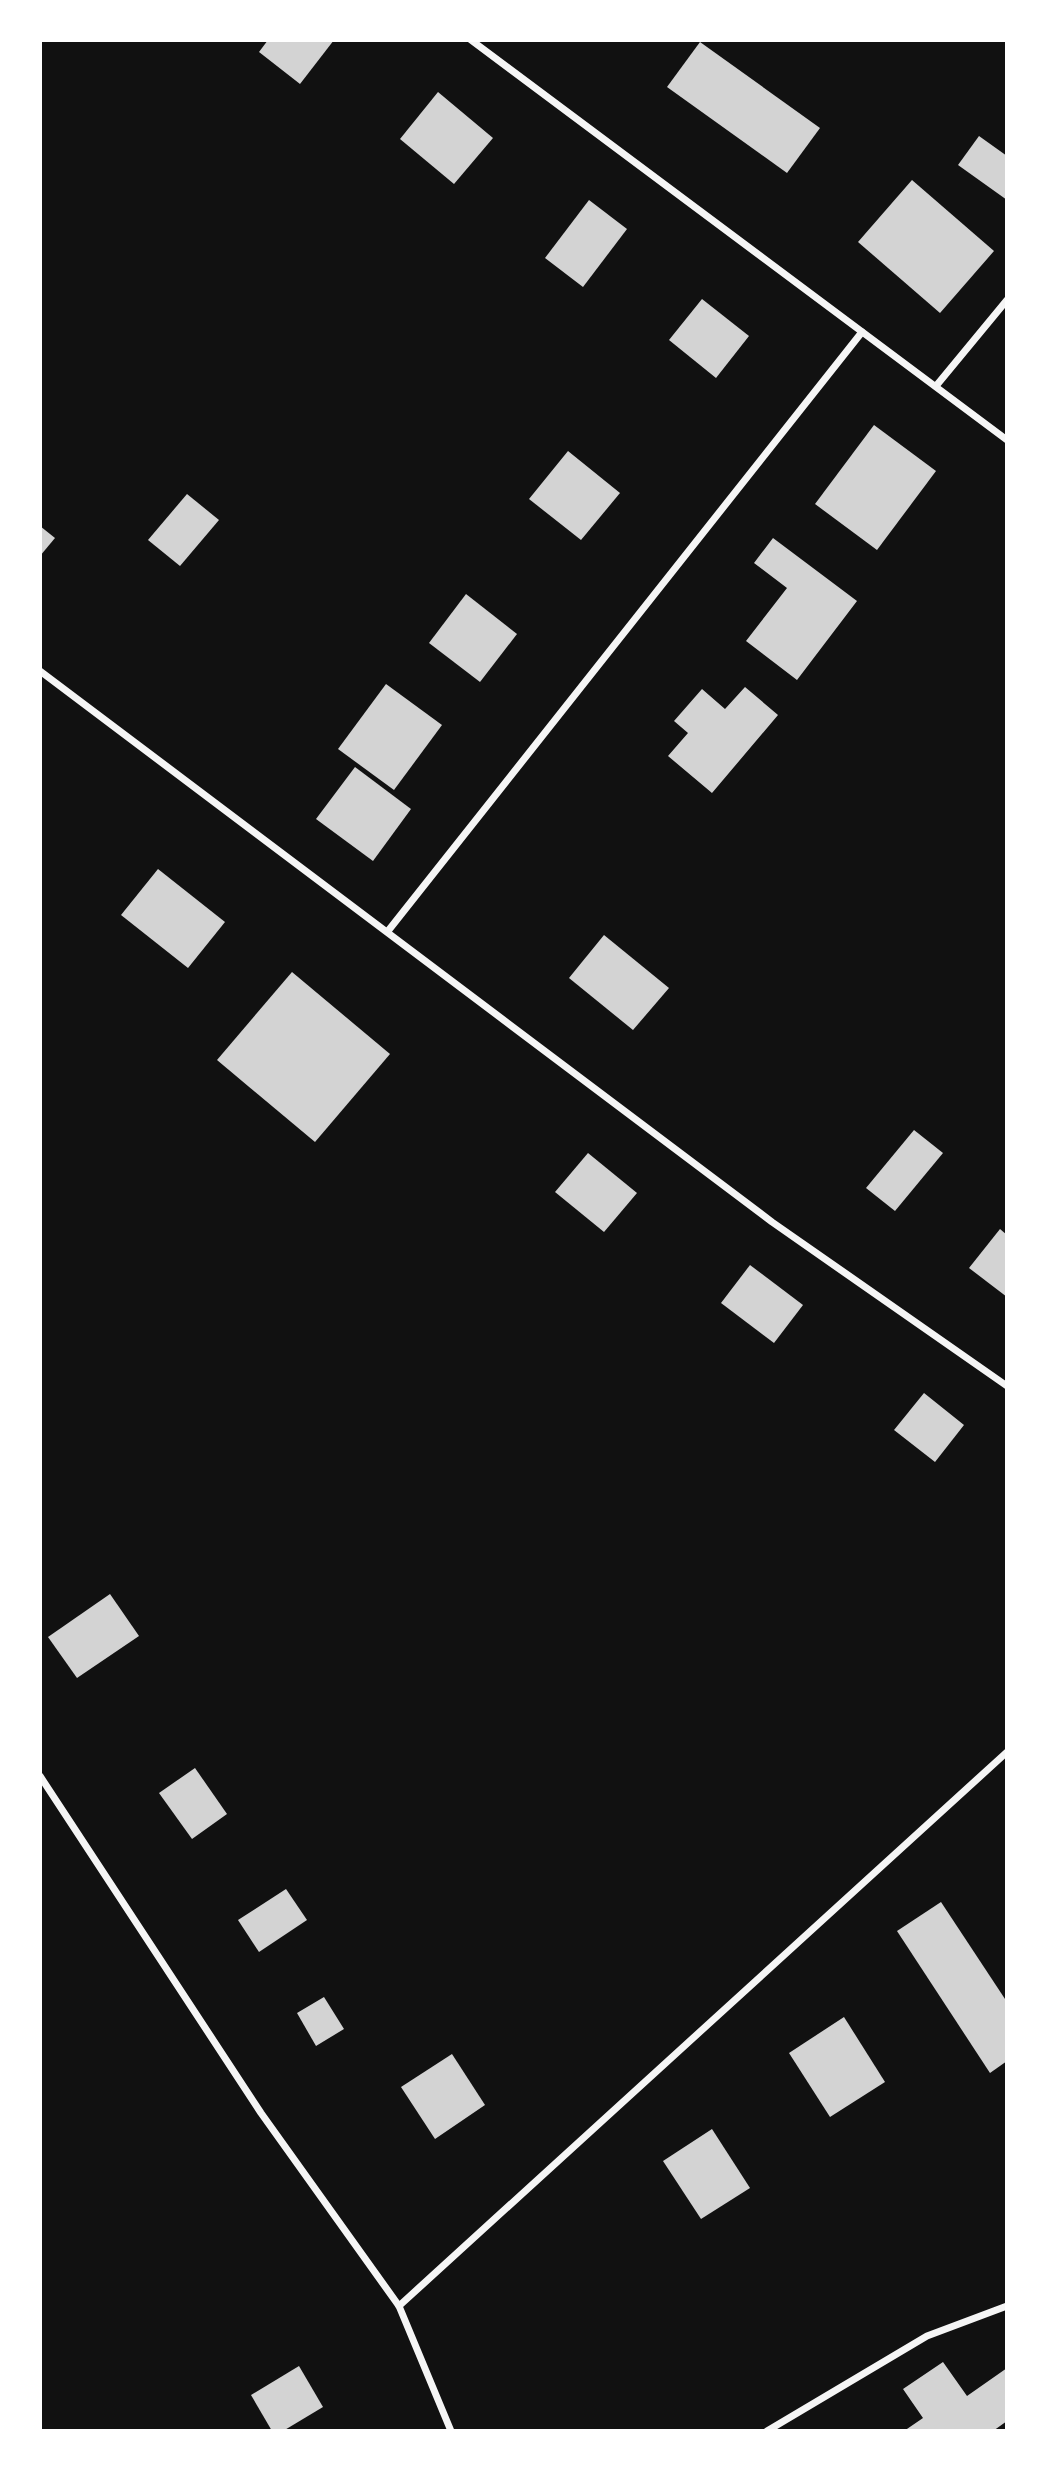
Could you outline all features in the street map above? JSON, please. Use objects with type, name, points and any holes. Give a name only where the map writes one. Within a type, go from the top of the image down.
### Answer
[{"type":"street","points":[[471,40],[1007,440]]},
{"type":"street","points":[[936,386],[1007,300]]},
{"type":"street","points":[[388,931],[862,332]]},
{"type":"street","points":[[40,671],[772,1222],[1007,1386]]},
{"type":"street","points":[[399,2306],[1007,1752]]},
{"type":"street","points":[[40,1776],[261,2113],[399,2306],[451,2431]]},
{"type":"street","points":[[767,2431],[928,2336],[1007,2306]]},
{"type":"building","points":[[268,40],[334,40],[300,84],[259,52]]},
{"type":"building","points":[[700,42],[820,128],[787,173],[667,87]]},
{"type":"building","points":[[438,92],[493,138],[454,184],[400,139]]},
{"type":"building","points":[[979,136],[1007,156],[1007,200],[958,165]]},
{"type":"building","points":[[912,180],[994,251],[940,313],[858,242]]},
{"type":"building","points":[[589,200],[627,229],[583,287],[545,258]]},
{"type":"building","points":[[702,299],[749,336],[716,378],[669,340]]},
{"type":"building","points":[[874,425],[936,471],[877,550],[815,504]]},
{"type":"building","points":[[568,451],[620,493],[581,540],[529,499]]},
{"type":"building","points":[[187,494],[219,520],[180,566],[148,540]]},
{"type":"building","points":[[40,526],[55,538],[40,556]]},
{"type":"building","points":[[773,538],[857,601],[797,680],[746,641],[787,588],[754,563]]},
{"type":"building","points":[[466,594],[517,634],[480,682],[429,643]]},
{"type":"building","points":[[386,684],[442,725],[394,790],[338,749]]},
{"type":"building","points":[[745,687],[778,715],[712,793],[668,756],[688,733],[674,721],[702,689],[725,709]]},
{"type":"building","points":[[355,767],[411,809],[373,861],[316,819]]},
{"type":"building","points":[[158,869],[225,922],[188,968],[121,915]]},
{"type":"building","points":[[604,935],[669,988],[633,1030],[569,978]]},
{"type":"building","points":[[292,972],[390,1054],[315,1142],[217,1060]]},
{"type":"building","points":[[914,1130],[943,1153],[895,1211],[866,1188]]},
{"type":"building","points":[[588,1153],[637,1193],[604,1232],[555,1192]]},
{"type":"building","points":[[1000,1229],[1007,1235],[1007,1297],[969,1268]]},
{"type":"building","points":[[750,1265],[803,1305],[774,1343],[721,1303]]},
{"type":"building","points":[[924,1393],[964,1425],[935,1462],[894,1430]]},
{"type":"building","points":[[110,1594],[139,1636],[77,1678],[48,1637]]},
{"type":"building","points":[[195,1768],[227,1814],[192,1839],[159,1793]]},
{"type":"building","points":[[286,1889],[307,1920],[259,1952],[238,1920]]},
{"type":"building","points":[[941,1902],[1007,2002],[1007,2061],[990,2073],[897,1931]]},
{"type":"building","points":[[324,1997],[344,2029],[316,2046],[297,2013]]},
{"type":"building","points":[[844,2017],[885,2082],[830,2117],[789,2053]]},
{"type":"building","points":[[452,2054],[485,2105],[435,2139],[401,2087]]},
{"type":"building","points":[[712,2129],[750,2188],[701,2219],[663,2161]]},
{"type":"building","points":[[943,2362],[967,2396],[1007,2368],[1007,2421],[993,2431],[904,2431],[923,2418],[903,2389]]},
{"type":"building","points":[[299,2366],[323,2407],[283,2431],[272,2431],[251,2395]]}]
